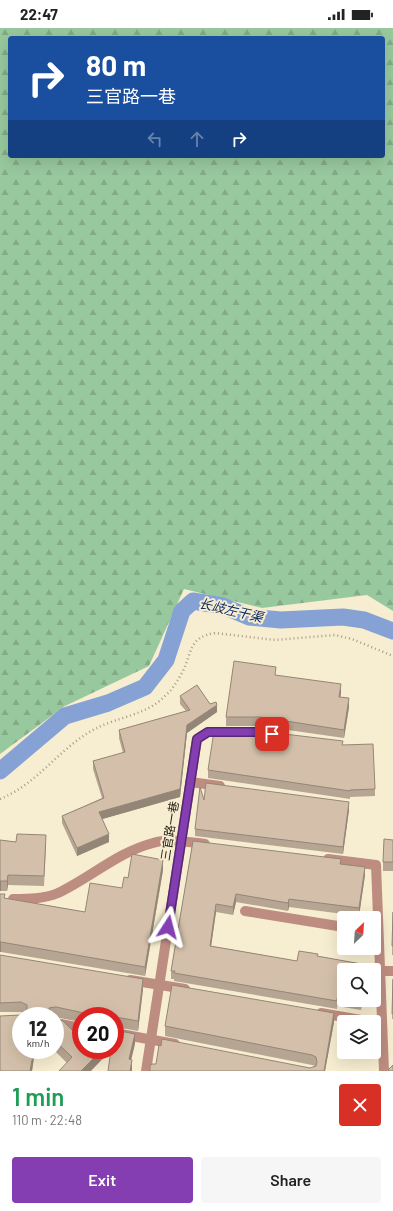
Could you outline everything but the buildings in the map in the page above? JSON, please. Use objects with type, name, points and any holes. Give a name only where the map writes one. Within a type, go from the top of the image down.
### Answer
[{"type":"lane","name":"三官路一巷","points":[[146,1071],[197,739],[208,732],[237,732]]},
{"type":"lane","points":[[190,782],[229,788]]},
{"type":"lane","points":[[7,898],[38,898],[57,893],[128,852],[154,842],[181,841],[212,845]]},
{"type":"lane","points":[[314,858],[376,865],[376,911]]},
{"type":"lane","points":[[245,911],[337,926]]},
{"type":"lane","points":[[381,971],[393,971]]},
{"type":"lane","points":[[121,978],[197,991]]},
{"type":"lane","points":[[311,1011],[337,1016]]},
{"type":"lane","points":[[124,1034],[189,1047]]},
{"type":"lane","points":[[381,1053],[384,1071]]},
{"type":"path","points":[[0,799],[18,790],[35,778],[80,739],[94,729],[146,709],[164,698],[172,689],[183,671],[192,646],[197,639],[208,634],[215,633],[275,640],[335,635],[352,639],[393,656]]},
{"type":"green space","points":[[0,28],[393,28],[393,611],[367,595],[262,608],[184,589],[149,666],[65,706],[0,754]]},
{"type":"waterway","name":"长歧左干渠","points":[[0,771],[65,716],[108,703],[145,687],[166,660],[182,611],[193,601],[223,606],[249,617],[281,620],[343,617],[364,620],[393,631]]},
{"type":"route","points":[[168,927],[197,739],[208,732],[259,732],[272,734]]}]
